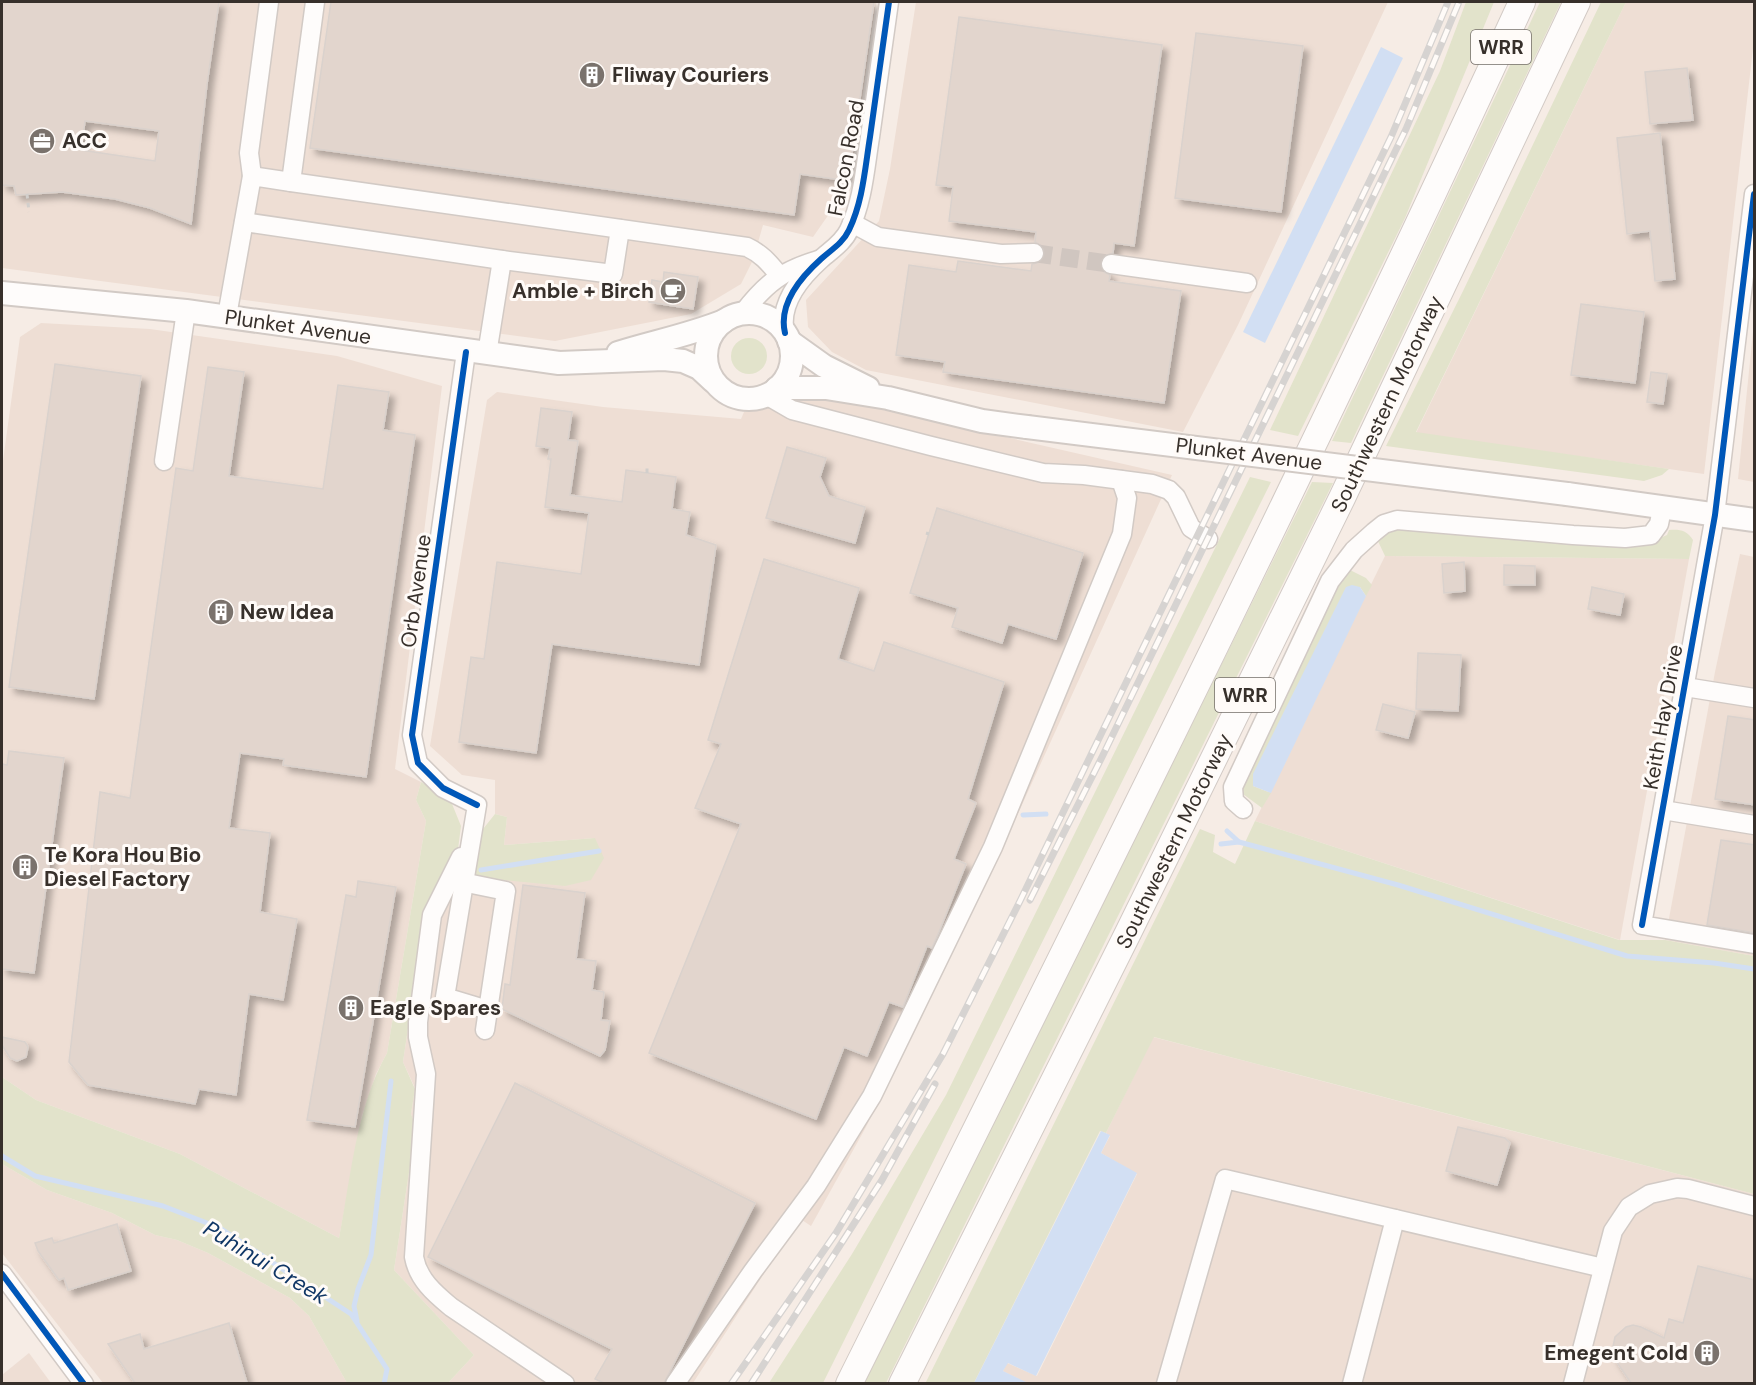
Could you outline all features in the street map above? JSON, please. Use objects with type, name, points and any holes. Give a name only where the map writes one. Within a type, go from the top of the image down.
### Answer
[{"type":"highway","points":[[1480,92],[1511,2]]},
{"type":"highway","name":"WRR","points":[[849,1383],[1187,707],[1522,2]]},
{"type":"highway","name":"Southwestern Motorway","points":[[902,1383],[1128,933],[1342,498],[1577,2]]},
{"type":"main road","name":"Plunket Avenue","points":[[2,293],[226,316],[559,363],[664,359],[683,361],[699,368],[713,381]]},
{"type":"main road","points":[[755,314],[767,317],[777,324],[787,337],[791,353],[790,366],[785,378],[771,392],[751,399],[737,397],[724,391],[713,381],[706,356],[708,342],[714,330],[733,317],[755,314]]},
{"type":"main road","name":"Plunket Avenue","points":[[594,361],[649,343],[699,331],[733,317]]},
{"type":"main road","name":"Plunket Avenue","points":[[787,337],[805,354],[824,366],[888,398]]},
{"type":"main road","name":"Plunket Avenue","points":[[771,392],[826,388],[888,398],[982,421],[1567,494],[1662,509],[1755,520]]},
{"type":"street","points":[[226,316],[252,176],[249,153],[270,2]]},
{"type":"street","points":[[291,182],[315,2]]},
{"type":"street","name":"Falcon Road","points":[[787,337],[783,313],[791,294],[820,260],[839,244],[852,222],[863,184],[889,2]]},
{"type":"street","points":[[252,176],[747,248],[758,252],[779,275]]},
{"type":"street","name":"Keith Hay Drive","points":[[1755,194],[1715,515],[1642,925],[1755,944]]},
{"type":"street","points":[[244,222],[613,274],[620,229]]},
{"type":"street","points":[[852,222],[878,237],[1001,254],[1034,254]]},
{"type":"street","name":"Orb Avenue","points":[[470,841],[477,805],[443,788],[418,763],[412,735],[476,353],[502,260]]},
{"type":"street","name":"Falcon Road","points":[[733,317],[779,275],[820,260]]},
{"type":"street","points":[[1111,264],[1247,283]]},
{"type":"street","points":[[164,461],[186,311]]},
{"type":"street","points":[[771,392],[792,410],[871,432],[1043,472],[1152,484],[1169,490],[1176,497],[1191,528],[1208,539]]},
{"type":"street","points":[[675,1383],[816,1186],[872,1096],[993,847],[1118,545],[1127,507],[1127,498],[1121,480]]},
{"type":"street","points":[[1243,809],[1234,801],[1233,787],[1330,581],[1354,550],[1384,524],[1397,520],[1625,538],[1651,535],[1659,524],[1662,509]]},
{"type":"street","points":[[1685,687],[1755,699]]},
{"type":"street","points":[[1663,810],[1755,825]]},
{"type":"street","points":[[470,841],[445,997],[488,1010]]},
{"type":"street","points":[[470,841],[432,915],[418,1022],[418,1037],[426,1074],[414,1257],[421,1276],[434,1293],[451,1307],[565,1383]]},
{"type":"street","points":[[462,882],[506,891],[485,1030]]},
{"type":"street","points":[[1166,1383],[1225,1179],[1603,1268]]},
{"type":"street","points":[[1573,1383],[1613,1231],[1629,1207],[1639,1199],[1665,1189],[1689,1189],[1755,1206]]},
{"type":"street","points":[[1352,1383],[1395,1219]]},
{"type":"street","points":[[2,1274],[84,1383]]},
{"type":"path","points":[[27,195],[29,212]]},
{"type":"path","points":[[647,466],[647,472]]},
{"type":"shaded area","points":[[2,2],[876,2],[850,184],[813,237],[763,225],[753,260],[741,284],[691,314],[555,341],[2,268]]},
{"type":"shaded area","points":[[916,2],[1388,2],[1238,325],[1183,432],[866,370],[832,352],[808,327],[806,300],[879,221],[890,169]]},
{"type":"shaded area","points":[[1626,2],[1754,2],[1754,40],[1704,474],[1416,433]]},
{"type":"shaded area","points":[[1754,322],[1754,482],[1738,479]]},
{"type":"shaded area","points":[[41,323],[150,329],[337,356],[442,386],[395,769],[421,782],[416,800],[426,821],[387,1053],[376,1074],[362,1116],[339,1238],[180,1154],[36,1100],[2,1077],[2,468],[20,337]]},
{"type":"shaded area","points":[[497,392],[603,407],[741,419],[744,412],[766,409],[795,397],[826,396],[1172,475],[1016,818],[866,1127],[811,1226],[802,1220],[791,1232],[693,1383],[448,1383],[474,1355],[394,1270],[416,1127],[411,1114],[415,1088],[403,1062],[425,914],[443,871],[595,838],[504,845],[507,817],[495,814],[495,780],[462,775],[430,746],[487,400]]},
{"type":"shaded area","points":[[1740,554],[1754,557],[1754,956],[1665,940],[1715,672]]},
{"type":"shaded area","points":[[1385,556],[1689,559],[1620,940],[1255,821]]},
{"type":"shaded area","points":[[1153,1037],[1754,1194],[1754,1383],[1028,1384],[1003,1371],[1007,1363],[1037,1376],[1137,1174],[1101,1153],[1110,1136],[1106,1133]]},
{"type":"shaded area","points":[[2,1164],[47,1190],[112,1213],[155,1235],[177,1240],[208,1253],[290,1298],[309,1316],[347,1383],[103,1383],[2,1253]]},
{"type":"shaded area","points":[[29,1353],[51,1383],[2,1383],[2,1375]]},
{"type":"green space","points":[[1466,2],[1494,2],[1405,218],[1298,436],[1270,430],[1440,71]]},
{"type":"green space","points":[[1540,2],[1561,2],[1351,443],[1332,441]]},
{"type":"green space","points":[[1601,2],[1626,2],[1416,432],[1669,469],[1662,475],[1644,481],[1386,446],[1464,289]]},
{"type":"green space","points":[[749,338],[762,343],[767,356],[762,369],[749,374],[736,369],[731,356],[736,343]]},
{"type":"green space","points":[[1250,477],[1271,482],[823,1383],[769,1383],[852,1254],[946,1095]]},
{"type":"green space","points":[[1312,482],[1333,483],[886,1383],[864,1384]]},
{"type":"green space","points":[[1392,526],[1653,541],[1667,535],[1669,530],[1676,530],[1685,532],[1693,540],[1689,559],[1385,556],[1376,537]]},
{"type":"green space","points":[[1348,569],[1366,578],[1372,585],[1366,596],[1360,587],[1253,786],[1271,793],[1262,808],[1243,794],[1240,783],[1338,578]]},
{"type":"green space","points":[[421,782],[450,799],[461,826],[455,873],[443,871],[425,914],[403,1062],[415,1089],[411,1114],[416,1127],[394,1270],[474,1355],[448,1383],[347,1383],[309,1316],[290,1298],[208,1253],[177,1240],[155,1235],[112,1213],[47,1190],[2,1164],[2,1077],[36,1100],[180,1154],[339,1238],[361,1120],[387,1053],[426,821],[416,800]]},
{"type":"green space","points":[[495,814],[507,817],[504,845],[595,838],[604,858],[591,880],[565,886],[473,877],[483,829]]},
{"type":"green space","points":[[1255,821],[1619,940],[1665,940],[1754,956],[1754,1194],[1154,1037],[1106,1133],[1100,1131],[974,1383],[925,1384],[1200,829],[1215,835],[1213,852],[1235,864]]},
{"type":"water","points":[[1381,47],[1403,58],[1265,343],[1243,332]]},
{"type":"water","points":[[1352,585],[1360,587],[1366,596],[1271,793],[1253,786],[1253,774],[1346,587]]},
{"type":"water","points":[[1101,1131],[1110,1135],[1101,1153],[1137,1173],[1036,1376],[1008,1363],[1003,1371],[1028,1383],[974,1383]]},
{"type":"building","name":"ACC","points":[[2,2],[219,2],[191,224],[150,208],[115,199],[62,192],[16,195],[14,186],[2,185]],"holes":[[[85,121],[159,131],[155,161],[81,150]]]},
{"type":"building","name":"Fliway Couriers","points":[[331,2],[874,2],[848,181],[800,174],[794,215],[310,148]]},
{"type":"building","points":[[959,17],[1162,45],[1134,246],[1114,243],[1113,253],[1103,257],[1100,263],[1104,272],[1110,275],[1109,281],[1181,291],[1164,403],[943,372],[945,362],[896,355],[909,265],[956,272],[958,261],[1031,271],[1032,264],[1040,262],[1045,253],[1043,247],[1035,242],[1036,232],[949,221],[953,187],[936,185]]},
{"type":"building","points":[[1196,33],[1303,46],[1281,212],[1175,198]]},
{"type":"building","points":[[1687,68],[1693,120],[1650,124],[1645,72]]},
{"type":"building","points":[[1660,133],[1675,279],[1655,281],[1650,231],[1627,234],[1617,138]]},
{"type":"building","name":"Amble + Birch","points":[[664,272],[698,277],[693,309],[649,302],[652,280],[663,282]]},
{"type":"building","points":[[1581,304],[1644,312],[1635,383],[1571,375]]},
{"type":"building","points":[[55,364],[141,376],[94,699],[9,687]]},
{"type":"building","points":[[208,367],[244,372],[229,476],[323,489],[338,385],[389,392],[383,430],[415,435],[366,777],[283,765],[284,759],[240,753],[229,828],[270,833],[260,912],[297,919],[283,1000],[249,994],[236,1095],[199,1089],[195,1104],[88,1085],[69,1062],[100,792],[130,798],[176,468],[193,471]]},
{"type":"building","points":[[1651,372],[1667,374],[1663,404],[1647,402]]},
{"type":"building","points":[[541,408],[572,412],[568,440],[578,441],[570,495],[622,502],[626,470],[676,477],[672,509],[690,512],[686,535],[716,545],[699,665],[552,644],[536,753],[459,742],[471,657],[484,659],[497,562],[581,574],[589,513],[545,507],[551,459],[548,459],[550,448],[536,446]]},
{"type":"building","points":[[787,447],[826,458],[820,477],[829,496],[865,507],[855,543],[766,518]]},
{"type":"building","points":[[937,508],[1083,553],[1056,639],[1008,624],[1002,643],[952,627],[958,608],[910,593]]},
{"type":"building","points":[[764,559],[859,588],[838,659],[874,671],[884,642],[1004,682],[968,799],[976,803],[954,859],[966,864],[939,932],[932,948],[927,946],[903,1007],[889,1002],[867,1056],[844,1047],[816,1119],[649,1053],[741,824],[695,808],[721,744],[708,740]]},
{"type":"building","points":[[1464,562],[1465,591],[1444,593],[1442,564]]},
{"type":"building","points":[[1504,565],[1535,566],[1535,585],[1504,585]]},
{"type":"building","points":[[1592,587],[1624,594],[1620,615],[1588,609]]},
{"type":"building","points":[[1418,653],[1461,655],[1458,711],[1416,709]]},
{"type":"building","points":[[1383,704],[1415,712],[1408,738],[1376,730]]},
{"type":"building","points":[[1728,716],[1755,720],[1755,805],[1715,799]]},
{"type":"building","name":"Te Kora Hou Bio Diesel Factory","points":[[9,751],[64,758],[34,973],[2,969],[2,764],[7,765]]},
{"type":"building","points":[[1721,840],[1755,845],[1755,933],[1707,925]]},
{"type":"building","name":"Eagle Spares","points":[[358,881],[396,887],[355,1127],[307,1120],[346,895],[356,897]]},
{"type":"building","points":[[523,885],[585,893],[576,959],[596,961],[592,990],[604,992],[601,1020],[610,1021],[605,1050],[600,1056],[502,1009],[505,984],[510,985]]},
{"type":"building","points":[[2,1037],[25,1042],[28,1047],[26,1057],[17,1061],[10,1058],[2,1045]]},
{"type":"building","points":[[515,1083],[755,1203],[664,1383],[604,1383],[595,1379],[612,1349],[428,1257]]},
{"type":"building","points":[[1458,1127],[1505,1138],[1510,1143],[1497,1185],[1446,1171]]},
{"type":"building","points":[[117,1224],[131,1271],[68,1290],[64,1278],[59,1280],[38,1251],[35,1243],[52,1238],[54,1243]]},
{"type":"building","name":"Emegent Cold","points":[[1698,1266],[1755,1280],[1755,1383],[1631,1383],[1614,1358],[1612,1351],[1615,1337],[1626,1327],[1633,1325],[1664,1338],[1669,1319],[1683,1323]]},
{"type":"building","points":[[229,1323],[247,1383],[135,1383],[108,1344],[140,1334],[144,1349]]},
{"type":"waterway","points":[[1023,815],[1046,814]]},
{"type":"waterway","points":[[1221,844],[1239,842],[1227,831]]},
{"type":"waterway","points":[[1239,842],[1398,885],[1627,956],[1714,963],[1754,969]]},
{"type":"waterway","points":[[481,870],[599,851]]},
{"type":"waterway","points":[[357,1321],[354,1306],[371,1255],[391,1081]]},
{"type":"waterway","name":"Puhinui Creek","points":[[2,1156],[35,1176],[163,1206],[220,1228],[351,1314],[387,1369],[384,1384]]},
{"type":"tunnel","points":[[1034,253],[1111,264]]},
{"type":"railway","points":[[731,1384],[836,1233],[943,1054],[1020,901],[1391,137],[1448,2]]},
{"type":"railway","points":[[1030,900],[1103,755],[1406,129],[1459,2]]},
{"type":"railway","points":[[751,1384],[882,1180],[935,1084]]},
{"type":"cycle path","points":[[785,333],[785,312],[793,292],[813,266],[843,239],[854,219],[865,172],[889,2]]},
{"type":"cycle path","points":[[1642,925],[1715,515],[1754,194]]},
{"type":"cycle path","points":[[466,352],[412,735],[418,763],[443,788],[477,805]]},
{"type":"cycle path","points":[[2,1274],[84,1384]]},
{"type":"place","name":"Fliway Couriers","points":[[592,75]]},
{"type":"place","name":"ACC","points":[[42,141]]},
{"type":"place","name":"Amble + Birch","points":[[673,291]]},
{"type":"place","name":"New Idea","points":[[221,612]]},
{"type":"place","name":"Te Kora Hou Bio Diesel Factory","points":[[25,867]]},
{"type":"place","name":"Eagle Spares","points":[[351,1008]]},
{"type":"place","name":"Emegent Cold","points":[[1707,1353]]}]
